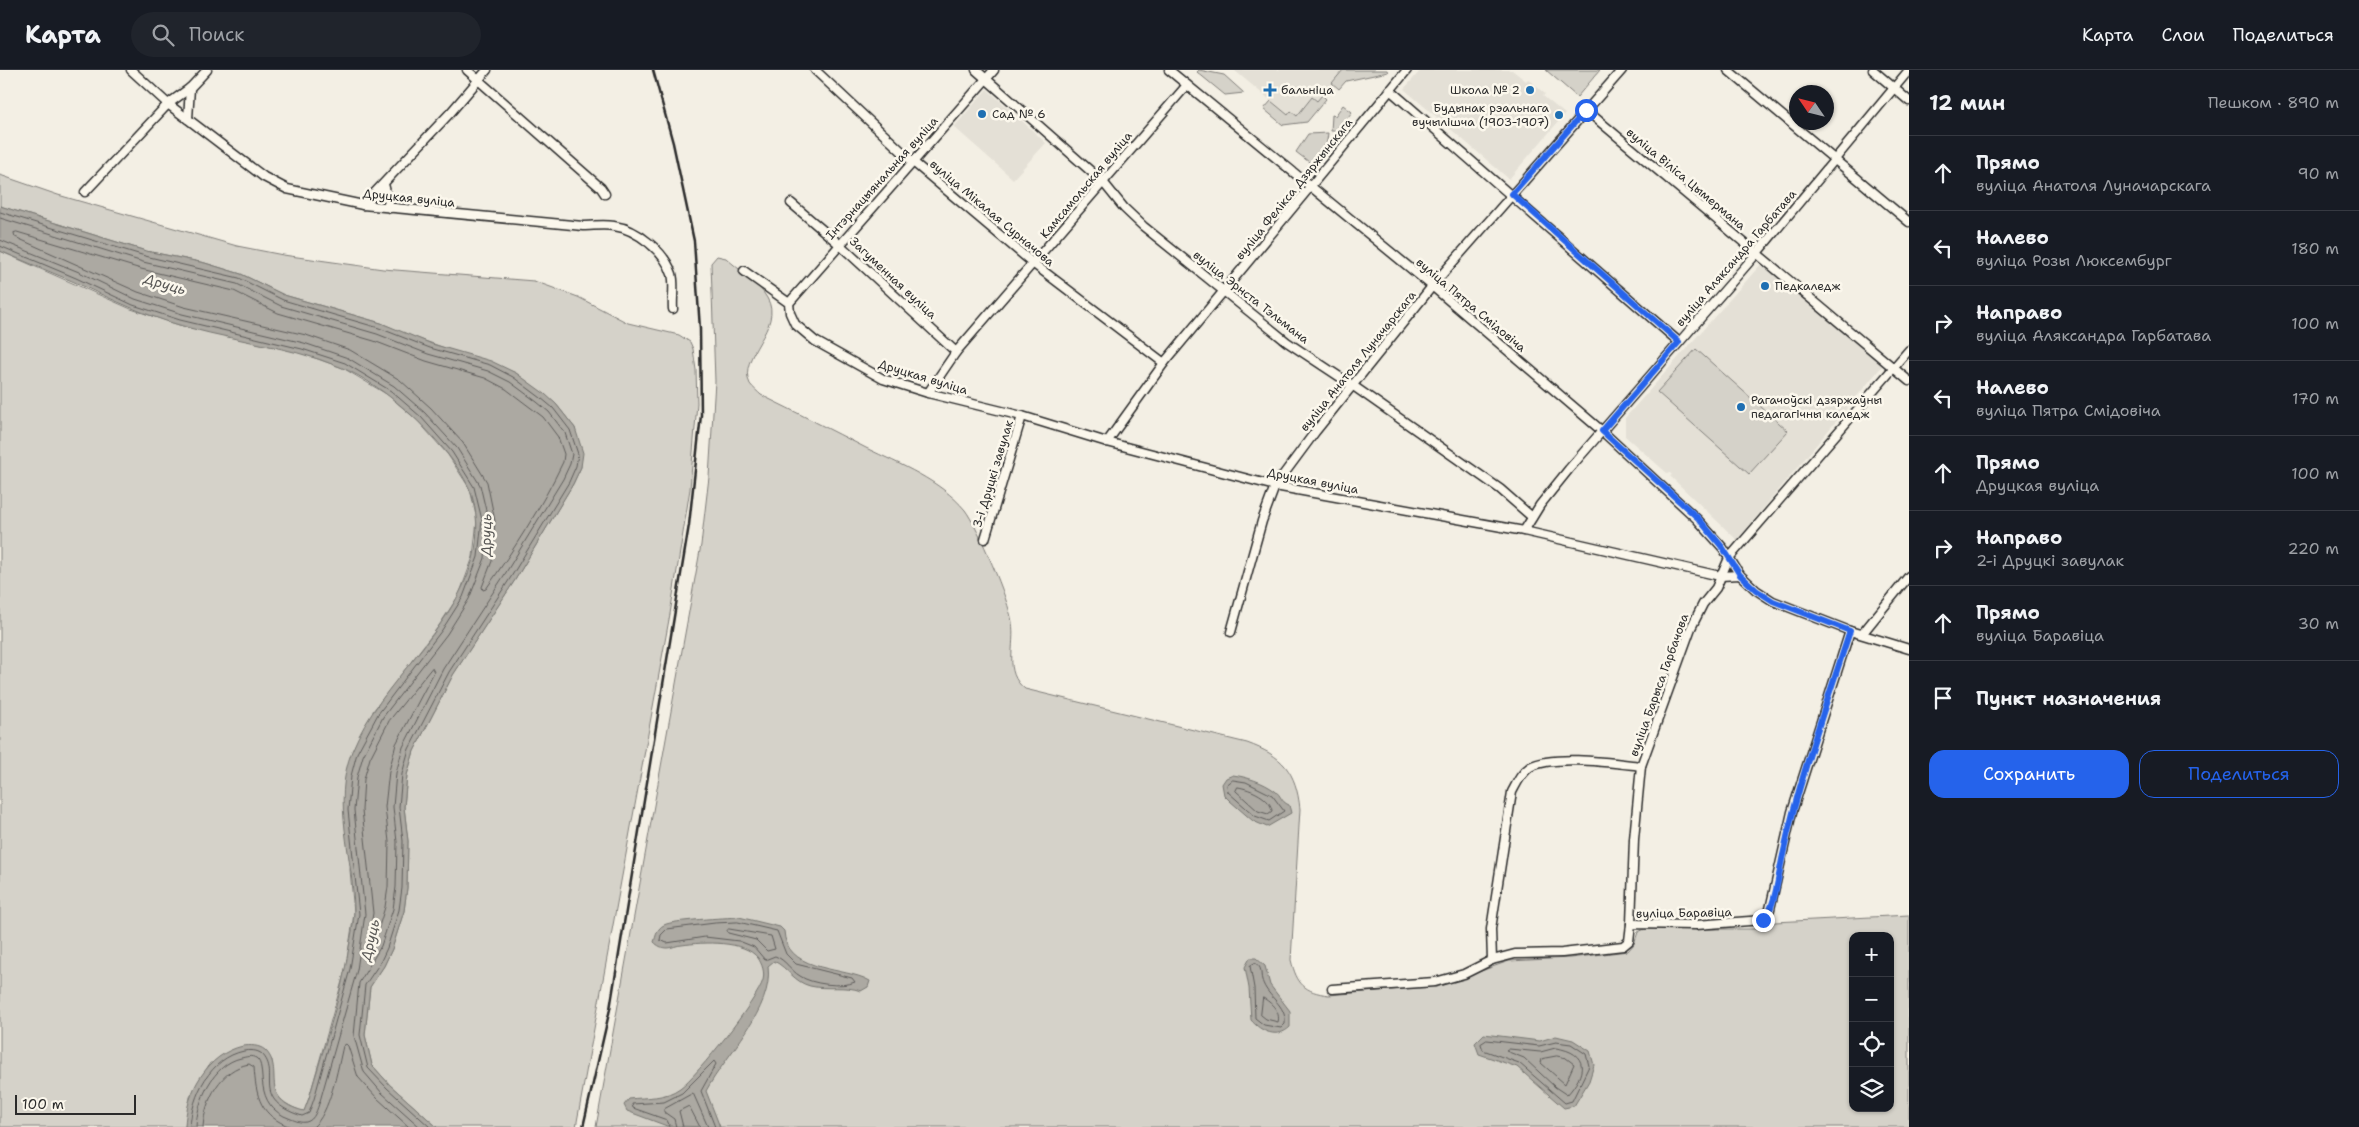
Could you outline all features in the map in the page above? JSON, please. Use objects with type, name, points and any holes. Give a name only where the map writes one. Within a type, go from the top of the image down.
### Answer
[{"type":"street","name":"Друцкая вуліца","points":[[131,70],[168,104],[264,177],[287,190],[363,205],[390,208],[583,226],[615,226],[644,240],[662,257],[672,276],[672,309]]},
{"type":"street","points":[[86,192],[168,104],[190,88],[207,70]]},
{"type":"street","points":[[467,70],[601,188],[605,194]]},
{"type":"street","points":[[363,205],[452,112],[487,70]]},
{"type":"street","name":"вуліца Мікалая Сурначова","points":[[815,70],[912,161],[1034,264],[1164,363]]},
{"type":"street","name":"вуліца Эрнста Тэльмана","points":[[976,70],[1103,182],[1124,208],[1143,226],[1287,342],[1352,385],[1500,489],[1532,517]]},
{"type":"street","name":"Інтэрнацыянальная вуліца","points":[[788,302],[994,70]]},
{"type":"street","name":"вуліца Пятра Смідовіча","points":[[1169,70],[1432,286],[1602,431],[1698,518],[1740,575]]},
{"type":"street","name":"вуліца Фелікса Дзяржынскага","points":[[1106,442],[1164,363],[1225,292],[1407,70]]},
{"type":"street","name":"вуліца Анатоля Луначарскага","points":[[1231,632],[1262,521],[1275,486],[1352,385],[1432,286],[1622,70]]},
{"type":"street","points":[[1728,70],[1909,222]]},
{"type":"street","points":[[1873,70],[1909,101]]},
{"type":"street","name":"вуліца Аляксандра Гарбатава","points":[[1524,531],[1548,494],[1758,253],[1908,70]]},
{"type":"street","name":"Камсамольская вуліца","points":[[928,393],[956,352],[1187,85]]},
{"type":"street","points":[[188,119],[190,88]]},
{"type":"street","points":[[1390,90],[1512,194],[1679,342]]},
{"type":"street","name":"вуліца Віліса Цымермана","points":[[1586,110],[1909,381]]},
{"type":"street","points":[[384,184],[390,208]]},
{"type":"street","name":"Загуменная вуліца","points":[[791,203],[839,244],[956,352]]},
{"type":"street","points":[[744,271],[788,302]]},
{"type":"street","name":"Друцкая вуліца","points":[[788,302],[795,324],[815,341],[883,379],[928,393],[1022,416],[1106,442],[1275,486],[1524,531],[1720,576],[1740,575]]},
{"type":"street","name":"вуліца Барыса Гарбачова","points":[[1631,924],[1634,839],[1642,766],[1691,628],[1703,604],[1716,588],[1729,558],[1909,350]]},
{"type":"street","name":"3-і Друцкі завулак","points":[[985,539],[1022,416]]},
{"type":"street","points":[[1740,575],[1756,590],[1773,601],[1850,631],[1909,649]]},
{"type":"street","points":[[1862,634],[1909,576]]},
{"type":"street","name":"вуліца Баравіца","points":[[1332,989],[1435,982],[1464,974],[1492,960],[1515,954],[1562,953],[1623,946],[1629,941],[1631,924],[1696,925],[1757,922],[1767,917],[1777,884],[1792,812],[1850,631]]},
{"type":"street","points":[[1492,960],[1491,929],[1512,792],[1522,774],[1531,767],[1546,762],[1601,762],[1642,766]]},
{"type":"shaded area","points":[[1199,70],[1224,75],[1244,93],[1225,95],[1197,72]]},
{"type":"shaded area","points":[[1234,70],[1343,70],[1332,83],[1335,86],[1325,98],[1322,96],[1317,101],[1312,97],[1297,116],[1288,115]]},
{"type":"shaded area","points":[[1343,70],[1387,70],[1388,72],[1346,81],[1339,89],[1332,83]]},
{"type":"shaded area","points":[[1421,70],[1512,70],[1526,81],[1528,79],[1545,94],[1543,96],[1565,114],[1509,179],[1404,89]]},
{"type":"shaded area","points":[[1546,70],[1600,70],[1577,97]]},
{"type":"shaded area","points":[[987,89],[1046,143],[1013,179],[954,127]]},
{"type":"shaded area","points":[[1322,95],[1326,99],[1307,122],[1283,125],[1264,109],[1271,101],[1288,115],[1291,111],[1297,116],[1312,97],[1317,101]]},
{"type":"shaded area","points":[[1343,105],[1352,112],[1337,131],[1331,131],[1332,115],[1335,116]]},
{"type":"shaded area","points":[[1328,133],[1326,148],[1313,165],[1296,152],[1308,134]]},
{"type":"shaded area","points":[[0,175],[58,195],[237,246],[283,255],[383,269],[534,281],[578,297],[628,323],[679,335],[690,342],[696,370],[697,403],[690,489],[670,614],[576,1127],[437,1127],[390,1085],[372,1065],[365,1035],[370,987],[384,966],[392,949],[404,911],[407,888],[408,841],[404,807],[407,775],[414,751],[453,675],[515,580],[573,484],[581,467],[575,428],[556,404],[516,373],[408,335],[381,323],[284,295],[241,274],[205,263],[146,251],[0,206]]},
{"type":"shaded area","points":[[0,251],[131,309],[179,325],[301,353],[343,368],[388,395],[418,421],[448,455],[470,489],[477,520],[473,557],[459,595],[438,627],[373,711],[350,870],[354,913],[346,967],[304,1112],[294,1108],[280,1098],[273,1080],[272,1060],[210,1063],[190,1097],[185,1127],[0,1127]]},
{"type":"shaded area","points":[[717,256],[726,258],[748,276],[763,292],[771,309],[766,331],[749,363],[747,374],[750,384],[761,395],[919,474],[944,490],[965,510],[985,547],[1010,612],[1013,631],[1012,667],[1018,682],[1025,689],[1247,743],[1270,753],[1286,767],[1295,784],[1300,809],[1291,960],[1299,981],[1308,989],[1320,994],[1329,995],[1439,986],[1509,961],[1570,958],[1628,951],[1634,944],[1638,932],[1645,929],[1755,929],[1769,926],[1775,922],[1909,915],[1909,1127],[596,1127],[701,545],[709,477],[715,381],[711,263]]},
{"type":"shaded area","name":"Рагачоўскі дзяржаўны педагагічны каледж","points":[[1762,263],[1883,365],[1737,540],[1670,476],[1672,475],[1669,472],[1667,473],[1625,436],[1625,418]]},
{"type":"shaded area","points":[[1696,349],[1788,431],[1749,474],[1657,392]]},
{"type":"water","name":"Друць","points":[[0,206],[146,251],[205,263],[241,274],[284,295],[381,323],[432,344],[491,361],[516,373],[545,394],[556,404],[575,428],[583,453],[581,467],[573,484],[515,580],[453,675],[414,751],[407,775],[404,807],[408,841],[407,888],[404,911],[392,949],[384,966],[370,987],[365,1035],[372,1065],[390,1085],[437,1127],[185,1127],[189,1101],[201,1076],[219,1057],[230,1050],[243,1046],[260,1047],[265,1050],[271,1058],[276,1092],[289,1106],[304,1111],[337,1004],[346,966],[353,921],[353,892],[343,811],[343,790],[346,771],[352,751],[365,725],[397,679],[433,634],[463,586],[473,559],[476,542],[476,514],[469,488],[459,471],[431,435],[414,417],[377,387],[340,367],[319,359],[166,321],[0,251]]},
{"type":"water","points":[[1233,775],[1255,780],[1270,788],[1289,805],[1291,813],[1267,827],[1253,821],[1224,795],[1222,784],[1226,778]]},
{"type":"water","points":[[739,917],[780,927],[784,931],[787,944],[793,953],[803,960],[827,969],[864,978],[870,981],[868,987],[861,991],[849,988],[810,986],[795,978],[774,961],[768,966],[768,982],[764,998],[756,1015],[706,1091],[720,1127],[667,1126],[627,1111],[624,1105],[629,1099],[668,1094],[674,1092],[688,1081],[739,1019],[759,990],[764,977],[763,968],[758,958],[752,952],[743,948],[712,943],[663,948],[654,942],[658,930],[669,923]]},
{"type":"water","points":[[1250,958],[1256,958],[1265,966],[1270,985],[1290,1011],[1290,1027],[1285,1031],[1275,1033],[1265,1031],[1251,1020],[1249,988],[1245,967]]},
{"type":"water","points":[[1484,1034],[1540,1041],[1556,1036],[1573,1040],[1590,1051],[1594,1065],[1589,1081],[1574,1106],[1564,1108],[1517,1067],[1479,1054],[1475,1043]]},
{"type":"railway","points":[[583,1127],[610,1009],[689,525],[701,415],[700,329],[694,241],[673,143],[653,70]]},
{"type":"place","name":"бальніца","points":[[1270,90]]},
{"type":"place","name":"Школа № 2","points":[[1530,90]]},
{"type":"place","name":"Сад № 6","points":[[982,114]]},
{"type":"place","name":"Будынак рэальнага вучылішча (1903-1907)","points":[[1559,115]]},
{"type":"place","name":"Педкаледж","points":[[1765,286]]},
{"type":"place","name":"Рагачоўскі дзяржаўны педагагічны каледж","points":[[1741,407]]},
{"type":"route","points":[[1586,110],[1512,194],[1679,342],[1602,431],[1698,518],[1723,548],[1740,575],[1756,590],[1773,601],[1850,631],[1792,812],[1769,914],[1763,920]]}]
